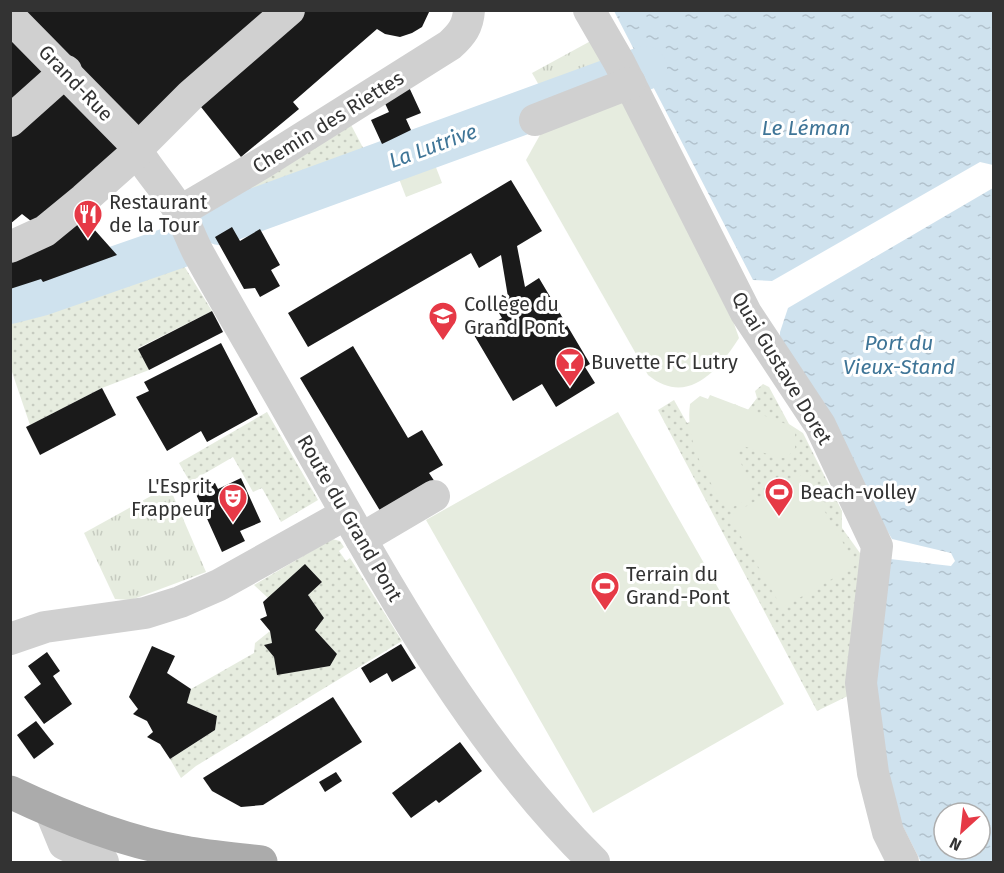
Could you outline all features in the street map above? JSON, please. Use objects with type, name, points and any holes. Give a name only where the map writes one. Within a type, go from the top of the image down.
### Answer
[{"type":"main road","points":[[10,792],[113,834],[182,852],[261,862]]},
{"type":"street","name":"Quai Gustave Doret","points":[[589,10],[624,73],[746,313],[820,425],[877,546],[861,683],[873,773],[888,832],[903,862]]},
{"type":"street","points":[[10,247],[45,231],[137,152],[191,95],[286,12]]},
{"type":"street","name":"Chemin des Riettes","points":[[179,212],[264,162],[450,45],[461,35],[469,16]]},
{"type":"street","name":"Grand-Rue","points":[[10,17],[66,71],[131,140],[137,152]]},
{"type":"street","points":[[10,121],[66,71]]},
{"type":"street","points":[[535,120],[624,73]]},
{"type":"street","name":"Route du Grand Pont","points":[[137,152],[179,212],[204,263],[354,527],[468,711],[535,801],[594,862]]},
{"type":"street","points":[[10,639],[45,627],[145,613],[180,603],[354,527],[434,496]]},
{"type":"street","points":[[50,810],[64,844],[103,862]]},
{"type":"green space","points":[[598,37],[613,63],[544,94],[532,73]]},
{"type":"green space","points":[[622,97],[732,318],[739,338],[711,373],[688,386],[676,387],[662,384],[648,375],[526,160],[545,126]]},
{"type":"green space","points":[[350,123],[370,161],[224,210],[230,199]]},
{"type":"green space","points":[[432,157],[442,183],[406,197],[396,171]]},
{"type":"green space","points":[[176,253],[212,311],[138,348],[149,370],[102,388],[30,425],[11,369],[10,310],[40,303]]},
{"type":"green space","points":[[763,384],[769,387],[789,424],[803,433],[842,511],[842,528],[865,560],[854,693],[817,711],[658,410],[674,400],[687,423],[735,404],[747,411],[757,398],[755,391]]},
{"type":"green space","points":[[710,395],[786,424],[795,432],[795,448],[787,458],[780,458],[737,444],[741,463],[751,485],[751,493],[749,499],[727,510],[699,460],[691,433],[690,404],[700,396],[708,399]]},
{"type":"green space","points":[[267,412],[318,500],[281,522],[262,488],[253,492],[233,457],[190,482],[179,463]]},
{"type":"green space","name":"Terrain du Grand-Pont","points":[[618,412],[784,704],[593,813],[426,520]]},
{"type":"green space","points":[[803,474],[856,565],[782,608],[729,516]]},
{"type":"green space","points":[[169,486],[206,572],[131,600],[115,599],[84,533]]},
{"type":"green space","points":[[332,539],[340,541],[344,547],[339,551],[346,561],[350,558],[402,641],[196,766],[181,778],[170,759],[215,730],[217,716],[187,703],[191,689],[254,653],[255,643],[270,631],[272,643],[265,645],[274,657],[278,674],[330,666],[337,654],[315,630],[324,618],[308,595],[322,582],[305,564],[268,598],[254,585]]},
{"type":"water","name":"Le Léman","points":[[614,11],[993,11],[993,165],[980,162],[772,281],[753,280]]},
{"type":"water","name":"Port du Vieux-Stand","points":[[993,188],[993,862],[921,862],[899,819],[873,708],[890,559],[951,566],[955,561],[951,553],[892,539],[780,345],[780,332],[788,308]]},
{"type":"building","points":[[18,10],[268,10],[133,131]]},
{"type":"building","points":[[303,10],[430,10],[422,27],[412,33],[400,37],[385,34],[377,29],[293,102],[299,109],[241,157],[197,102]]},
{"type":"building","points":[[10,27],[56,72],[10,113]]},
{"type":"building","points":[[65,82],[126,147],[40,228],[22,214],[10,224],[10,134]]},
{"type":"building","points":[[408,85],[421,113],[406,119],[411,130],[382,144],[371,120],[389,112],[382,97]]},
{"type":"building","points":[[511,180],[542,231],[517,246],[525,287],[539,278],[590,364],[585,367],[595,383],[556,407],[542,384],[513,401],[474,335],[502,318],[494,305],[508,297],[501,255],[479,268],[471,253],[308,347],[288,313]]},
{"type":"building","points":[[85,219],[117,255],[43,282],[41,279],[10,289],[10,255],[65,231]]},
{"type":"building","points":[[232,227],[240,241],[260,229],[280,265],[271,270],[280,286],[260,297],[255,288],[244,289],[215,237]]},
{"type":"building","points":[[212,311],[223,332],[149,370],[138,349]]},
{"type":"building","points":[[221,343],[258,414],[207,442],[201,431],[167,451],[136,397],[149,391],[144,382]]},
{"type":"building","points":[[353,346],[408,438],[422,430],[443,465],[429,473],[435,482],[382,514],[300,378]]},
{"type":"building","points":[[102,388],[116,415],[40,455],[26,427]]},
{"type":"building","points":[[241,478],[261,522],[240,531],[245,541],[222,552],[195,492],[215,483],[218,489]]},
{"type":"building","points":[[305,564],[322,582],[308,595],[324,618],[315,630],[337,654],[330,666],[277,675],[274,657],[264,645],[272,643],[270,631],[260,619],[267,616],[263,602]]},
{"type":"building","points":[[401,644],[416,668],[392,682],[387,673],[370,683],[361,668]]},
{"type":"building","points":[[152,646],[175,656],[167,673],[191,689],[187,703],[217,716],[215,730],[170,759],[160,744],[147,737],[153,732],[147,721],[133,714],[138,709],[129,697]]},
{"type":"building","points":[[47,652],[60,671],[53,676],[72,704],[44,724],[24,697],[41,684],[28,666]]},
{"type":"building","points":[[333,697],[362,742],[263,805],[241,807],[212,791],[203,778]]},
{"type":"building","points":[[36,721],[54,744],[34,759],[17,735]]},
{"type":"building","points":[[460,742],[482,771],[439,803],[436,800],[411,818],[392,793]]},
{"type":"building","points":[[336,772],[342,781],[325,792],[319,782]]},
{"type":"waterway","name":"La Lutrive","points":[[220,223],[645,68]]},
{"type":"waterway","name":"La Lutrive","points":[[10,302],[41,294],[182,245]]},
{"type":"place","name":"Restaurant de la Tour","points":[[88,240]]},
{"type":"place","name":"Collège du Grand Pont","points":[[443,342]]},
{"type":"place","name":"Buvette FC Lutry","points":[[570,388]]},
{"type":"place","name":"Beach-volley","points":[[779,518]]},
{"type":"place","name":"L'Esprit Frappeur","points":[[233,524]]},
{"type":"place","name":"Terrain du Grand-Pont","points":[[605,612]]}]
